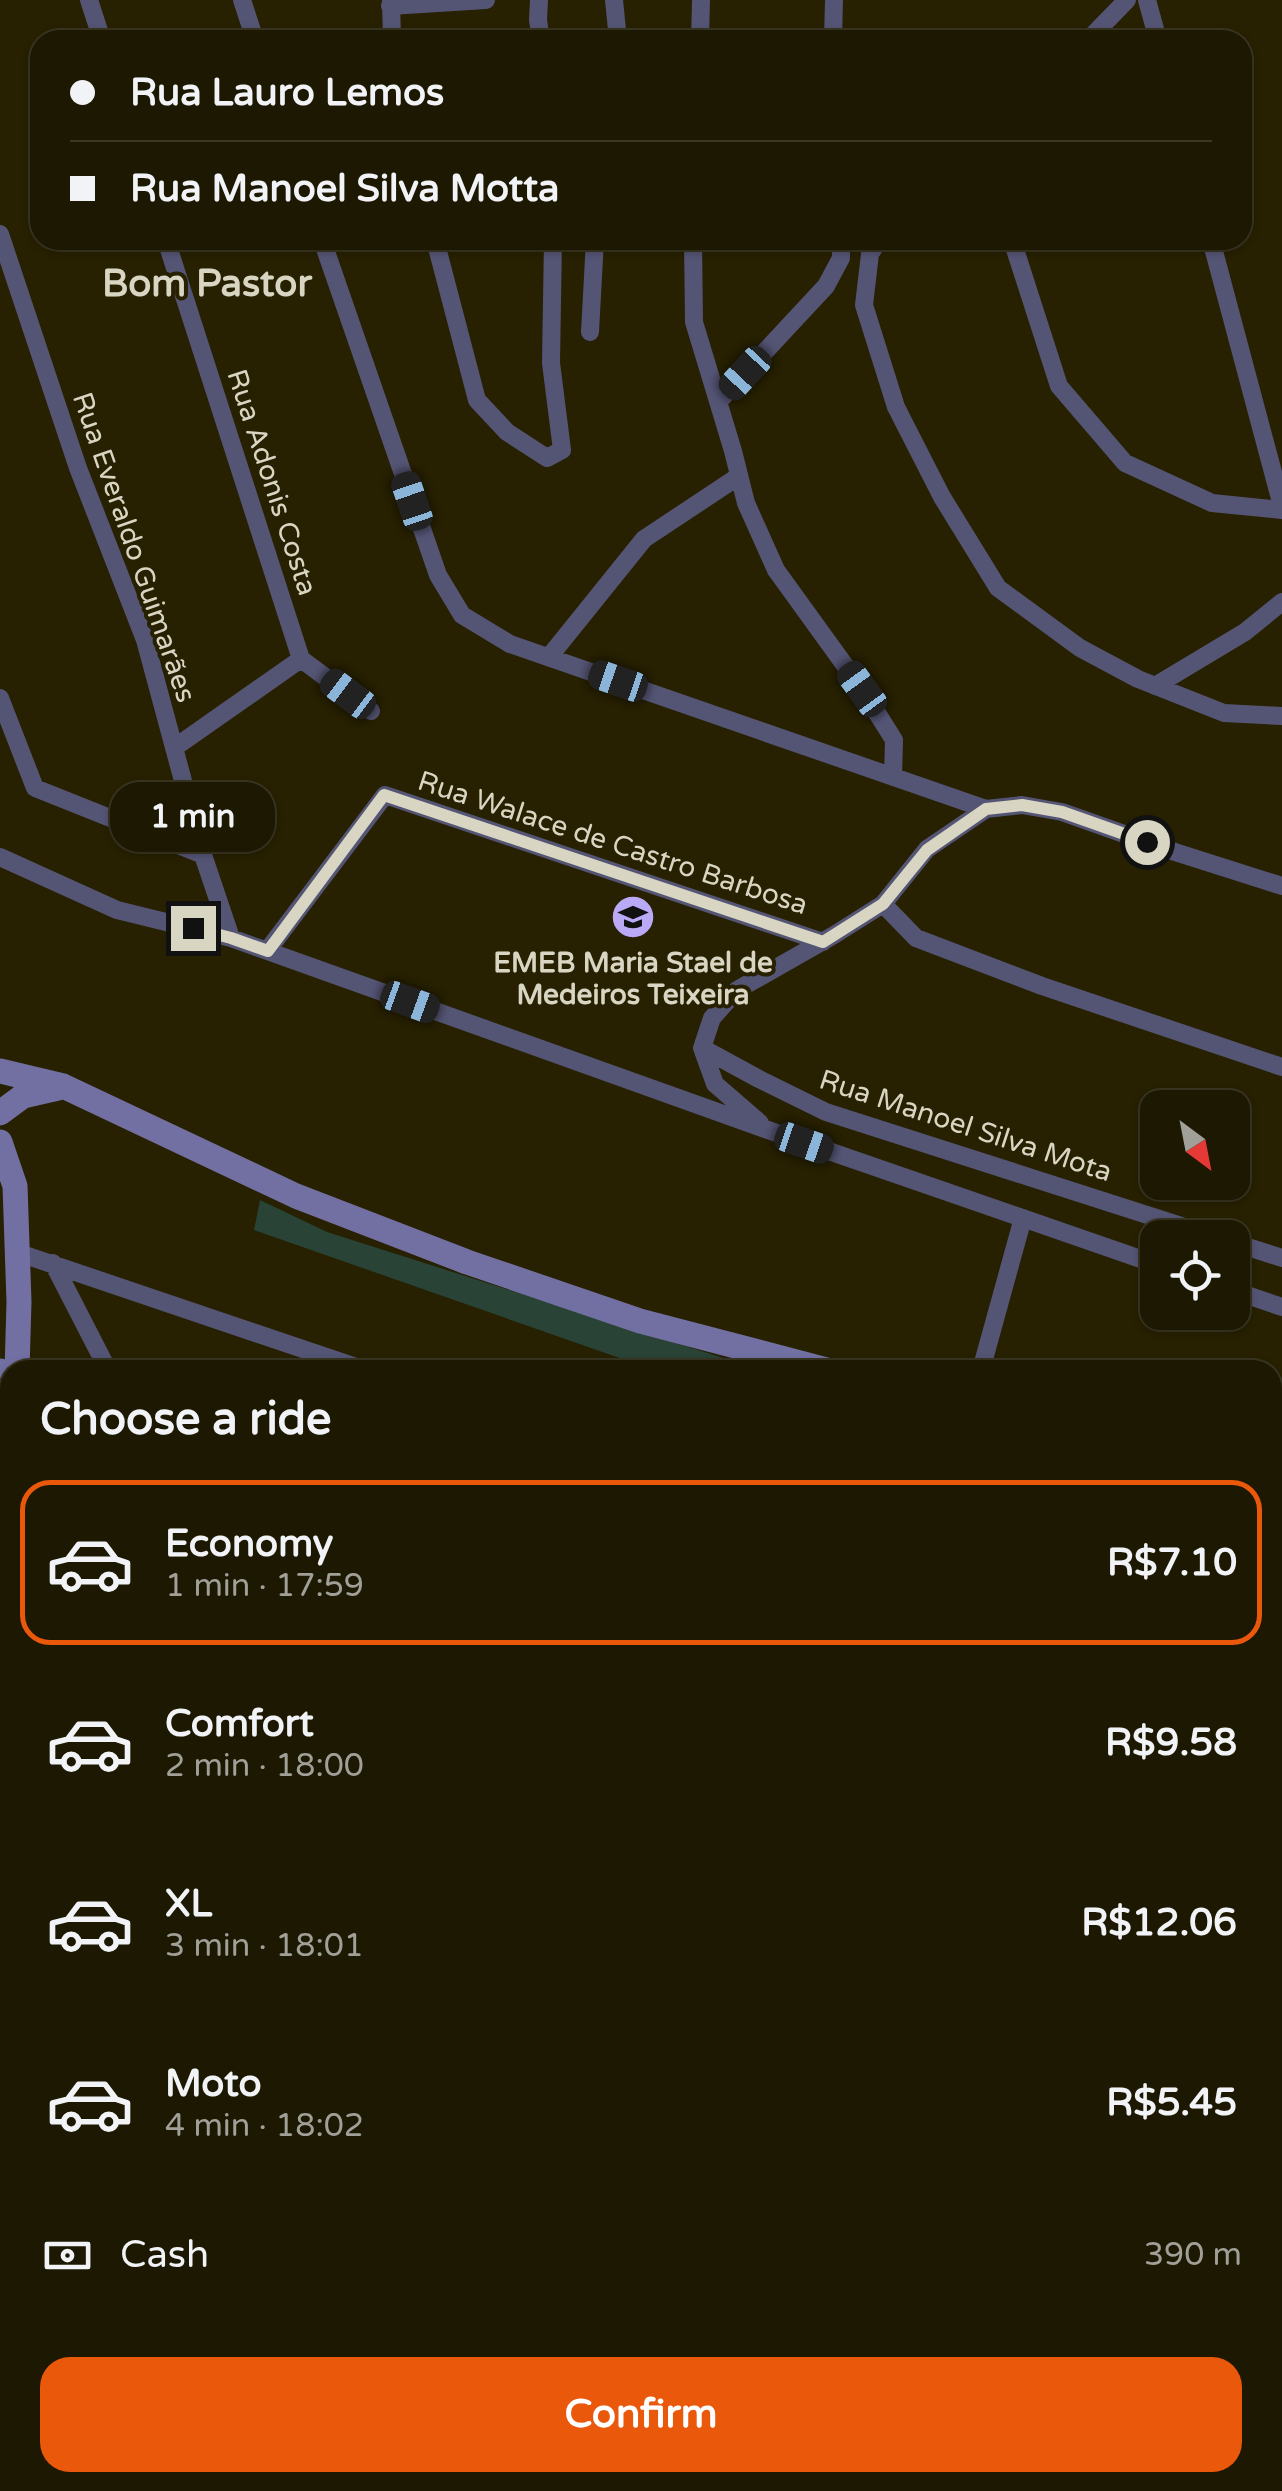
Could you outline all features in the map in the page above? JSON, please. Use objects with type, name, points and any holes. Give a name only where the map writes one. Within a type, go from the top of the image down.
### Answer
[{"type":"street","points":[[89,0],[99,30]]},
{"type":"street","points":[[242,0],[252,30]]},
{"type":"street","points":[[391,30],[390,3],[486,0]]},
{"type":"street","points":[[538,0],[540,30]]},
{"type":"street","points":[[614,0],[617,30]]},
{"type":"street","points":[[700,0],[700,30]]},
{"type":"street","points":[[833,30],[834,0]]},
{"type":"street","points":[[1098,30],[1127,0]]},
{"type":"street","points":[[1148,0],[1156,30]]},
{"type":"street","name":"Rua Everaldo Guimarães","points":[[0,234],[78,468],[144,640],[202,855],[231,938]]},
{"type":"street","name":"Rua Adonis Costa","points":[[169,250],[301,659]]},
{"type":"street","points":[[325,250],[438,576],[462,616],[510,644],[986,809],[1022,805],[1062,812],[1282,886]]},
{"type":"street","points":[[439,250],[477,400],[507,432],[548,458],[562,450],[551,363],[553,250]]},
{"type":"street","points":[[590,332],[594,250]]},
{"type":"street","points":[[693,250],[694,322],[746,503],[776,570],[894,740],[893,777]]},
{"type":"street","points":[[718,402],[826,286],[841,258],[841,250]]},
{"type":"street","points":[[873,250],[864,305],[896,408],[998,588],[1080,648],[1155,686],[1224,713],[1282,716]]},
{"type":"street","points":[[1015,250],[1059,386],[1124,463],[1212,503],[1282,508],[1214,250]]},
{"type":"street","points":[[548,657],[644,539],[739,476]]},
{"type":"street","points":[[1155,686],[1245,632],[1282,602]]},
{"type":"street","points":[[174,748],[301,659],[371,711]]},
{"type":"street","points":[[0,698],[35,788],[202,855]]},
{"type":"street","name":"Rua Walace de Castro Barbosa","points":[[268,951],[384,795],[823,942]]},
{"type":"street","points":[[768,1130],[715,1084],[702,1048],[712,1018],[737,990],[883,904],[927,850],[986,809]]},
{"type":"street","points":[[0,858],[117,910],[231,938],[1140,1258]]},
{"type":"street","points":[[883,904],[916,938],[1042,986],[1282,1068]]},
{"type":"street","name":"Rua Manoel Silva Mota","points":[[702,1048],[826,1112],[1162,1220]]},
{"type":"street","points":[[0,1071],[63,1086],[296,1196],[467,1262],[640,1321],[789,1360]]},
{"type":"street","points":[[0,1113],[23,1096],[63,1086]]},
{"type":"street","points":[[0,1142],[15,1186],[9,1248],[16,1360]]},
{"type":"street","points":[[984,1360],[1022,1218]]},
{"type":"street","points":[[9,1248],[336,1360]]},
{"type":"street","points":[[1250,1248],[1282,1258]]},
{"type":"street","points":[[52,1263],[103,1360]]},
{"type":"street","points":[[1250,1296],[1282,1307]]},
{"type":"green space","points":[[260,1200],[327,1232],[730,1360],[625,1360],[254,1230]]},
{"type":"place","name":"EMEB Maria Stael de Medeiros Teixeira","points":[[633,917]]},
{"type":"district","name":"Bom Pastor","points":[[207,283]]},
{"type":"route","points":[[193,928],[268,951],[384,795],[823,942],[883,904],[927,850],[986,809],[1022,805],[1062,812],[1147,842]]}]
